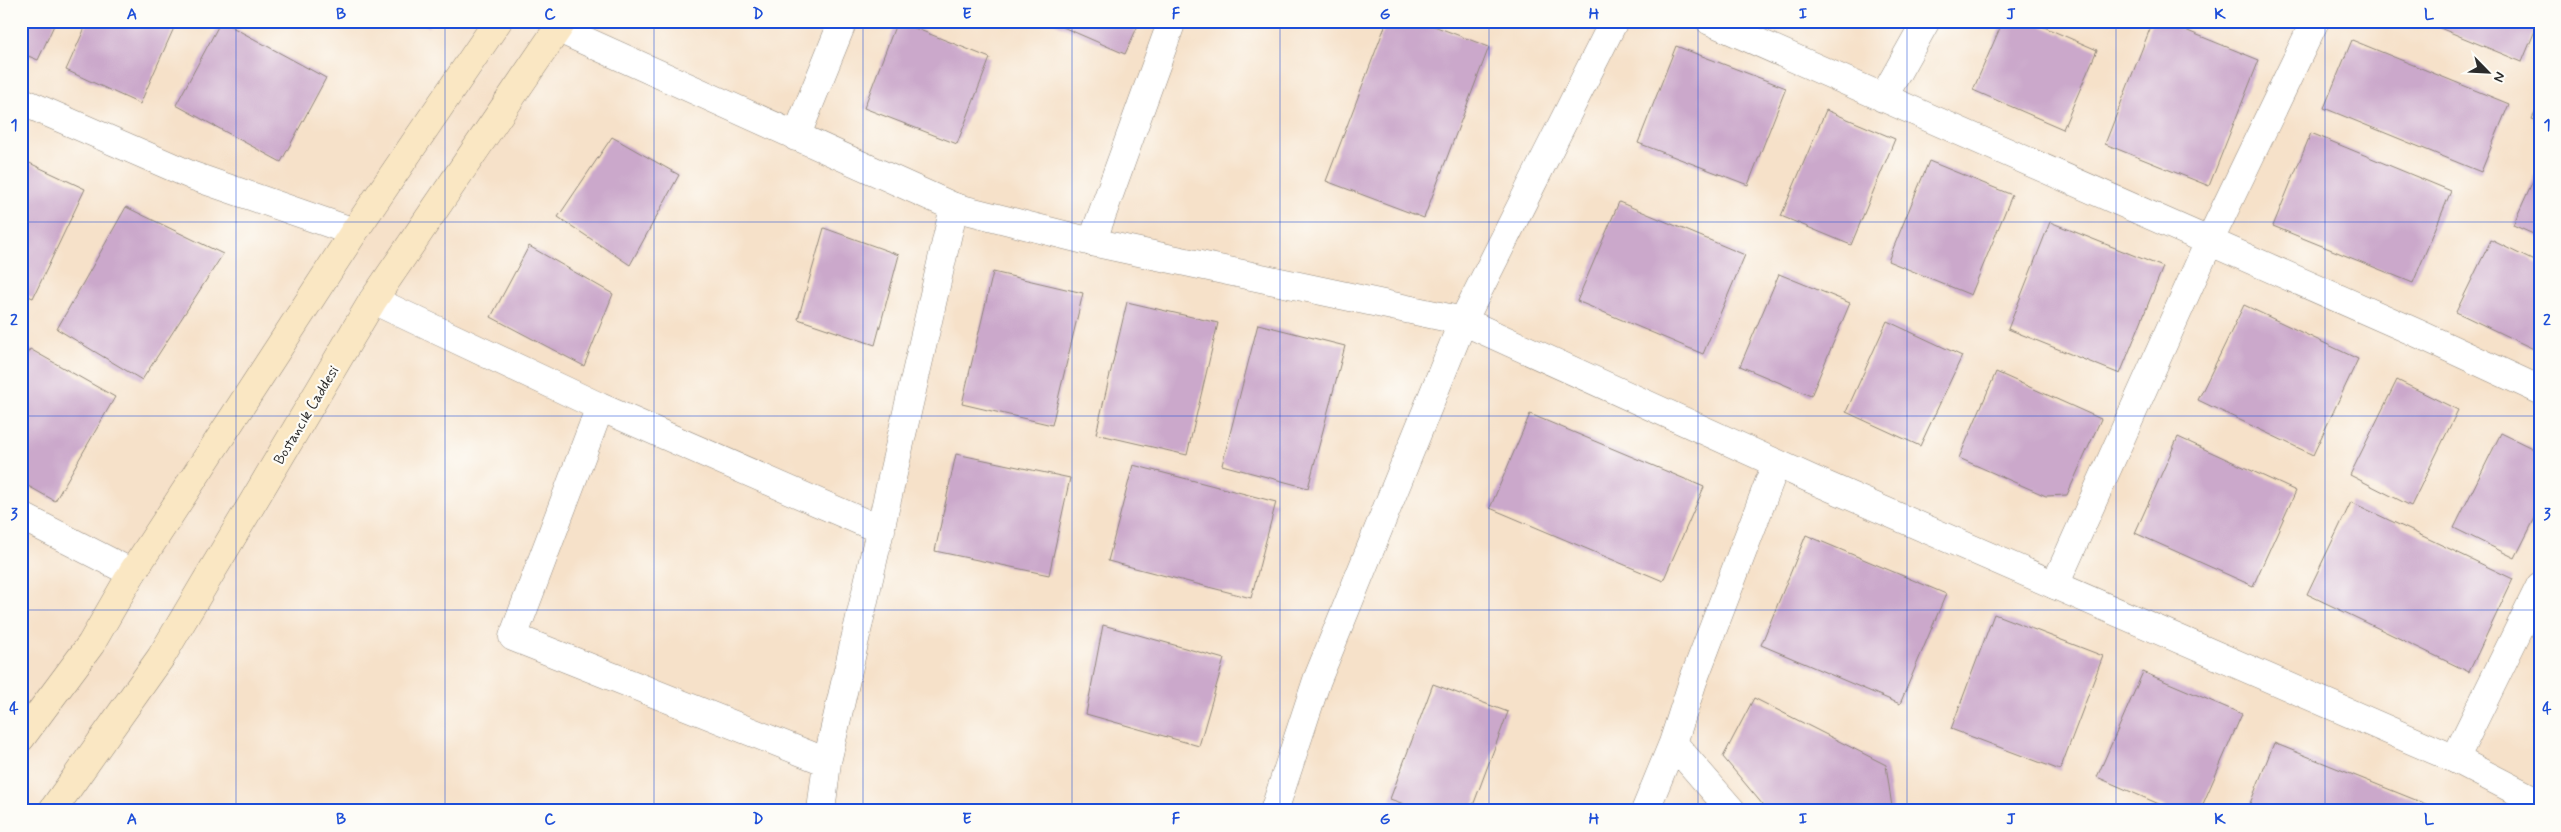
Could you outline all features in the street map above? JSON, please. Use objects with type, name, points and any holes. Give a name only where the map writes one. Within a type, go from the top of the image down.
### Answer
[{"type":"main road","points":[[21,738],[91,644],[132,573],[354,232],[498,21]]},
{"type":"main road","name":"Bostancık Caddesi","points":[[52,811],[161,657],[373,300],[561,25]]},
{"type":"street","points":[[796,137],[843,21]]},
{"type":"street","points":[[1092,242],[1172,21]]},
{"type":"street","points":[[1274,811],[1317,680],[1463,321],[1614,21]]},
{"type":"street","points":[[1710,21],[2417,332],[2540,390]]},
{"type":"street","points":[[1883,98],[1926,21]]},
{"type":"street","points":[[2055,584],[2209,242],[2315,21]]},
{"type":"street","points":[[561,25],[796,137],[954,207],[1092,242],[1463,321],[1776,464],[2455,759],[2540,803]]},
{"type":"street","points":[[21,102],[193,176],[354,232]]},
{"type":"street","points":[[821,811],[828,762],[954,207]]},
{"type":"street","points":[[373,300],[600,407],[881,530]]},
{"type":"street","points":[[600,407],[513,637],[828,762]]},
{"type":"street","points":[[1645,811],[1673,743],[1693,681],[1776,464]]},
{"type":"street","points":[[21,516],[132,573]]},
{"type":"street","points":[[2455,759],[2540,586]]},
{"type":"street","points":[[1673,743],[1732,811]]},
{"type":"building","points":[[21,21],[56,21],[38,60],[21,53]]},
{"type":"building","points":[[88,21],[177,21],[140,104],[66,70]]},
{"type":"building","points":[[221,21],[326,78],[281,162],[176,105]]},
{"type":"building","points":[[417,21],[431,21],[429,27]]},
{"type":"building","points":[[897,21],[990,58],[957,144],[864,108]]},
{"type":"building","points":[[1049,21],[1140,21],[1125,54]]},
{"type":"building","points":[[1387,21],[1421,21],[1489,47],[1424,218],[1326,181]]},
{"type":"building","points":[[2003,21],[2030,21],[2097,50],[2063,129],[1973,90]]},
{"type":"building","points":[[2153,21],[2163,21],[2259,60],[2209,186],[2105,144]]},
{"type":"building","points":[[2423,21],[2539,21],[2522,62]]},
{"type":"building","points":[[2352,40],[2509,104],[2481,172],[2324,108]]},
{"type":"building","points":[[1676,46],[1786,88],[1748,185],[1638,143]]},
{"type":"building","points":[[2540,102],[2540,122],[2532,119]]},
{"type":"building","points":[[1826,110],[1895,139],[1851,245],[1781,216]]},
{"type":"building","points":[[2311,133],[2451,191],[2413,283],[2273,226]]},
{"type":"building","points":[[612,137],[679,175],[630,265],[558,217]]},
{"type":"building","points":[[21,159],[85,189],[33,298],[21,293]]},
{"type":"building","points":[[1929,161],[2012,195],[1971,295],[1888,261]]},
{"type":"building","points":[[2540,165],[2540,237],[2513,225]]},
{"type":"building","points":[[1619,202],[1745,255],[1703,354],[1577,301]]},
{"type":"building","points":[[126,207],[223,254],[142,380],[57,329]]},
{"type":"building","points":[[2050,222],[2163,267],[2120,374],[2008,329]]},
{"type":"building","points":[[824,228],[899,255],[875,345],[798,319]]},
{"type":"building","points":[[2491,240],[2540,264],[2540,352],[2456,312]]},
{"type":"building","points":[[529,246],[613,294],[584,366],[491,317]]},
{"type":"building","points":[[993,272],[1083,293],[1052,425],[962,404]]},
{"type":"building","points":[[1779,274],[1850,303],[1811,396],[1740,366]]},
{"type":"building","points":[[1127,302],[1218,323],[1187,455],[1096,434]]},
{"type":"building","points":[[2244,305],[2358,359],[2313,455],[2198,400]]},
{"type":"building","points":[[1887,321],[1962,356],[1920,446],[1846,412]]},
{"type":"building","points":[[1258,324],[1345,346],[1308,488],[1222,465]]},
{"type":"building","points":[[30,349],[115,397],[55,501],[21,482],[21,364]]},
{"type":"building","points":[[1996,372],[2101,419],[2067,495],[2046,496],[1959,458]]},
{"type":"building","points":[[2397,380],[2458,410],[2411,506],[2350,475]]},
{"type":"building","points":[[1530,414],[1704,487],[1663,581],[1490,508]]},
{"type":"building","points":[[2501,433],[2540,452],[2540,508],[2515,558],[2454,528]]},
{"type":"building","points":[[2178,437],[2296,491],[2253,586],[2135,533]]},
{"type":"building","points":[[956,454],[1070,478],[1049,575],[935,551]]},
{"type":"building","points":[[1133,465],[1276,502],[1251,598],[1108,561]]},
{"type":"building","points":[[2351,502],[2513,579],[2469,672],[2307,594]]},
{"type":"building","points":[[1806,535],[1946,594],[1900,704],[1761,645]]},
{"type":"building","points":[[1994,614],[2103,656],[2060,770],[1951,729]]},
{"type":"building","points":[[1103,625],[1224,659],[1199,746],[1086,714]]},
{"type":"building","points":[[2143,672],[2242,714],[2200,811],[2175,811],[2097,777]]},
{"type":"building","points":[[1433,684],[1508,712],[1471,811],[1423,811],[1390,799]]},
{"type":"building","points":[[1754,698],[1886,765],[1892,807],[1889,811],[1768,811],[1723,757]]},
{"type":"building","points":[[2540,709],[2540,729],[2532,725]]},
{"type":"building","points":[[2274,743],[2433,807],[2431,811],[2247,811]]}]
